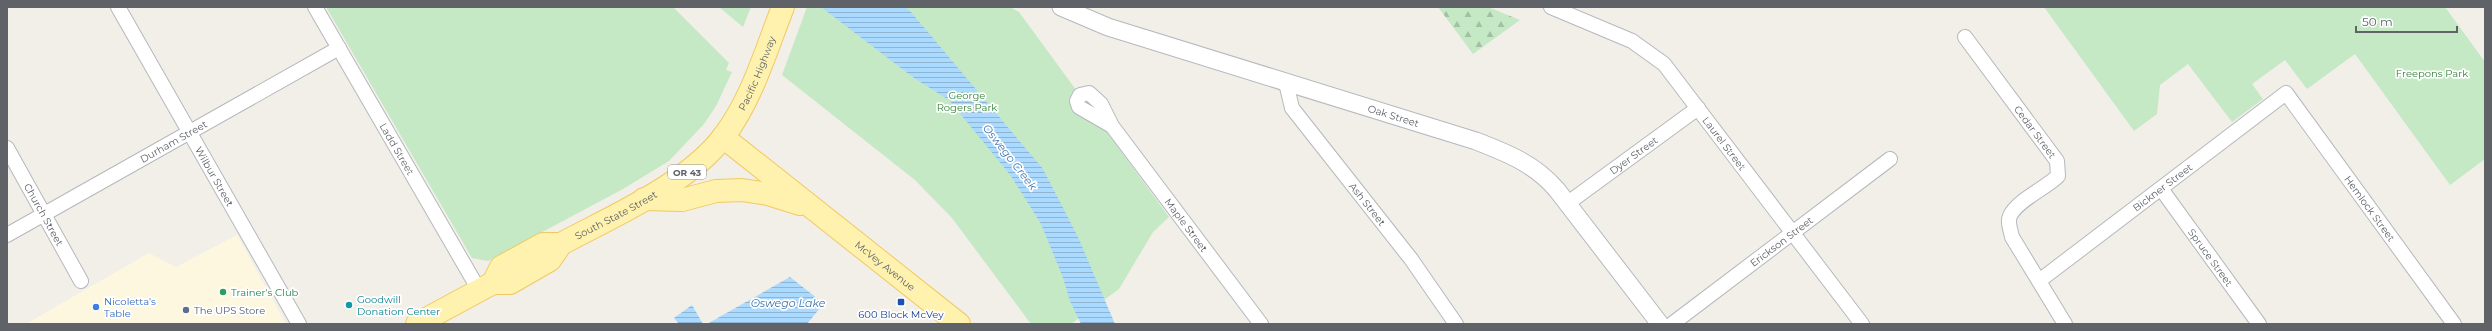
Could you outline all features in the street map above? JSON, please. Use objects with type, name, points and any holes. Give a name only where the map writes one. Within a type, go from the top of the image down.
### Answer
[{"type":"main road","name":"Pacific Highway","points":[[724,137],[748,95],[784,7]]},
{"type":"main road","name":"South State Street","points":[[486,287],[501,267],[542,244],[561,244],[644,199],[688,172],[724,137]]},
{"type":"main road","name":"McVey Avenue","points":[[724,137],[959,324]]},
{"type":"main road","name":"McVey Avenue","points":[[644,199],[682,200],[716,191],[742,190],[768,194],[812,208]]},
{"type":"main road","points":[[417,324],[486,287]]},
{"type":"street","name":"Wilbur Street","points":[[118,7],[299,324]]},
{"type":"street","name":"Ladd Street","points":[[315,7],[486,287]]},
{"type":"street","name":"Oak Street","points":[[1061,7],[1108,28],[1469,139],[1507,153],[1541,173],[1568,203],[1660,324]]},
{"type":"street","name":"Laurel Street","points":[[1551,7],[1632,41],[1650,53],[1673,74],[1862,324]]},
{"type":"street","name":"Cedar Street","points":[[1965,37],[2057,161],[2058,176],[2016,208],[2010,216],[2009,223],[2012,237],[2065,324]]},
{"type":"street","name":"Durham Street","points":[[7,235],[339,48]]},
{"type":"street","name":"Ash Street","points":[[1286,83],[1292,108],[1410,259],[1456,324]]},
{"type":"street","name":"Bickner Street","points":[[2040,281],[2162,190],[2286,93]]},
{"type":"street","name":"Hemlock Street","points":[[2286,93],[2454,324]]},
{"type":"street","name":"Dyer Street","points":[[1568,203],[1698,108]]},
{"type":"street","name":"Maple Street","points":[[1112,126],[1261,324]]},
{"type":"street","name":"Church Street","points":[[7,148],[81,281]]},
{"type":"street","name":"Erickson Street","points":[[1672,324],[1890,159]]},
{"type":"street","name":"Spruce Street","points":[[2162,190],[2259,324]]},
{"type":"shaded area","points":[[237,235],[286,324],[26,324],[149,253],[176,267]]},
{"type":"green space","points":[[326,7],[673,7],[729,63],[726,70],[732,72],[716,106],[704,124],[669,161],[623,189],[488,261],[472,258]]},
{"type":"green space","points":[[719,7],[751,7],[743,27]]},
{"type":"green space","name":"George Rogers Park","points":[[807,7],[1010,7],[1019,12],[1169,217],[1153,232],[1119,289],[1071,324],[1031,324],[952,218],[915,180],[782,75]]},
{"type":"green space","points":[[1438,7],[1488,7],[1520,20],[1473,54]]},
{"type":"green space","name":"Freepons Park","points":[[2044,7],[2445,7],[2485,62],[2485,159],[2450,185],[2355,54],[2307,89],[2285,60],[2252,84],[2263,99],[2232,122],[2188,64],[2160,85],[2157,114],[2134,131]]},
{"type":"water","name":"Oswego Creek","points":[[821,7],[905,7],[911,12],[1043,169],[1078,237],[1115,324],[1081,324],[1070,301],[1062,275],[1041,224],[1011,176],[949,100],[914,78]]},
{"type":"water","name":"Oswego Lake","points":[[790,277],[818,299],[814,304],[820,308],[807,324],[707,324]]},
{"type":"water","points":[[692,305],[703,324],[679,324],[674,318]]},
{"type":"place","name":"Trainer's Club","points":[[223,292]]},
{"type":"place","name":"600 Block McVey","points":[[901,302]]},
{"type":"place","name":"Goodwill Donation Center","points":[[349,305]]},
{"type":"place","name":"Nicoletta's Table","points":[[96,307]]},
{"type":"place","name":"The UPS Store","points":[[186,310]]}]
